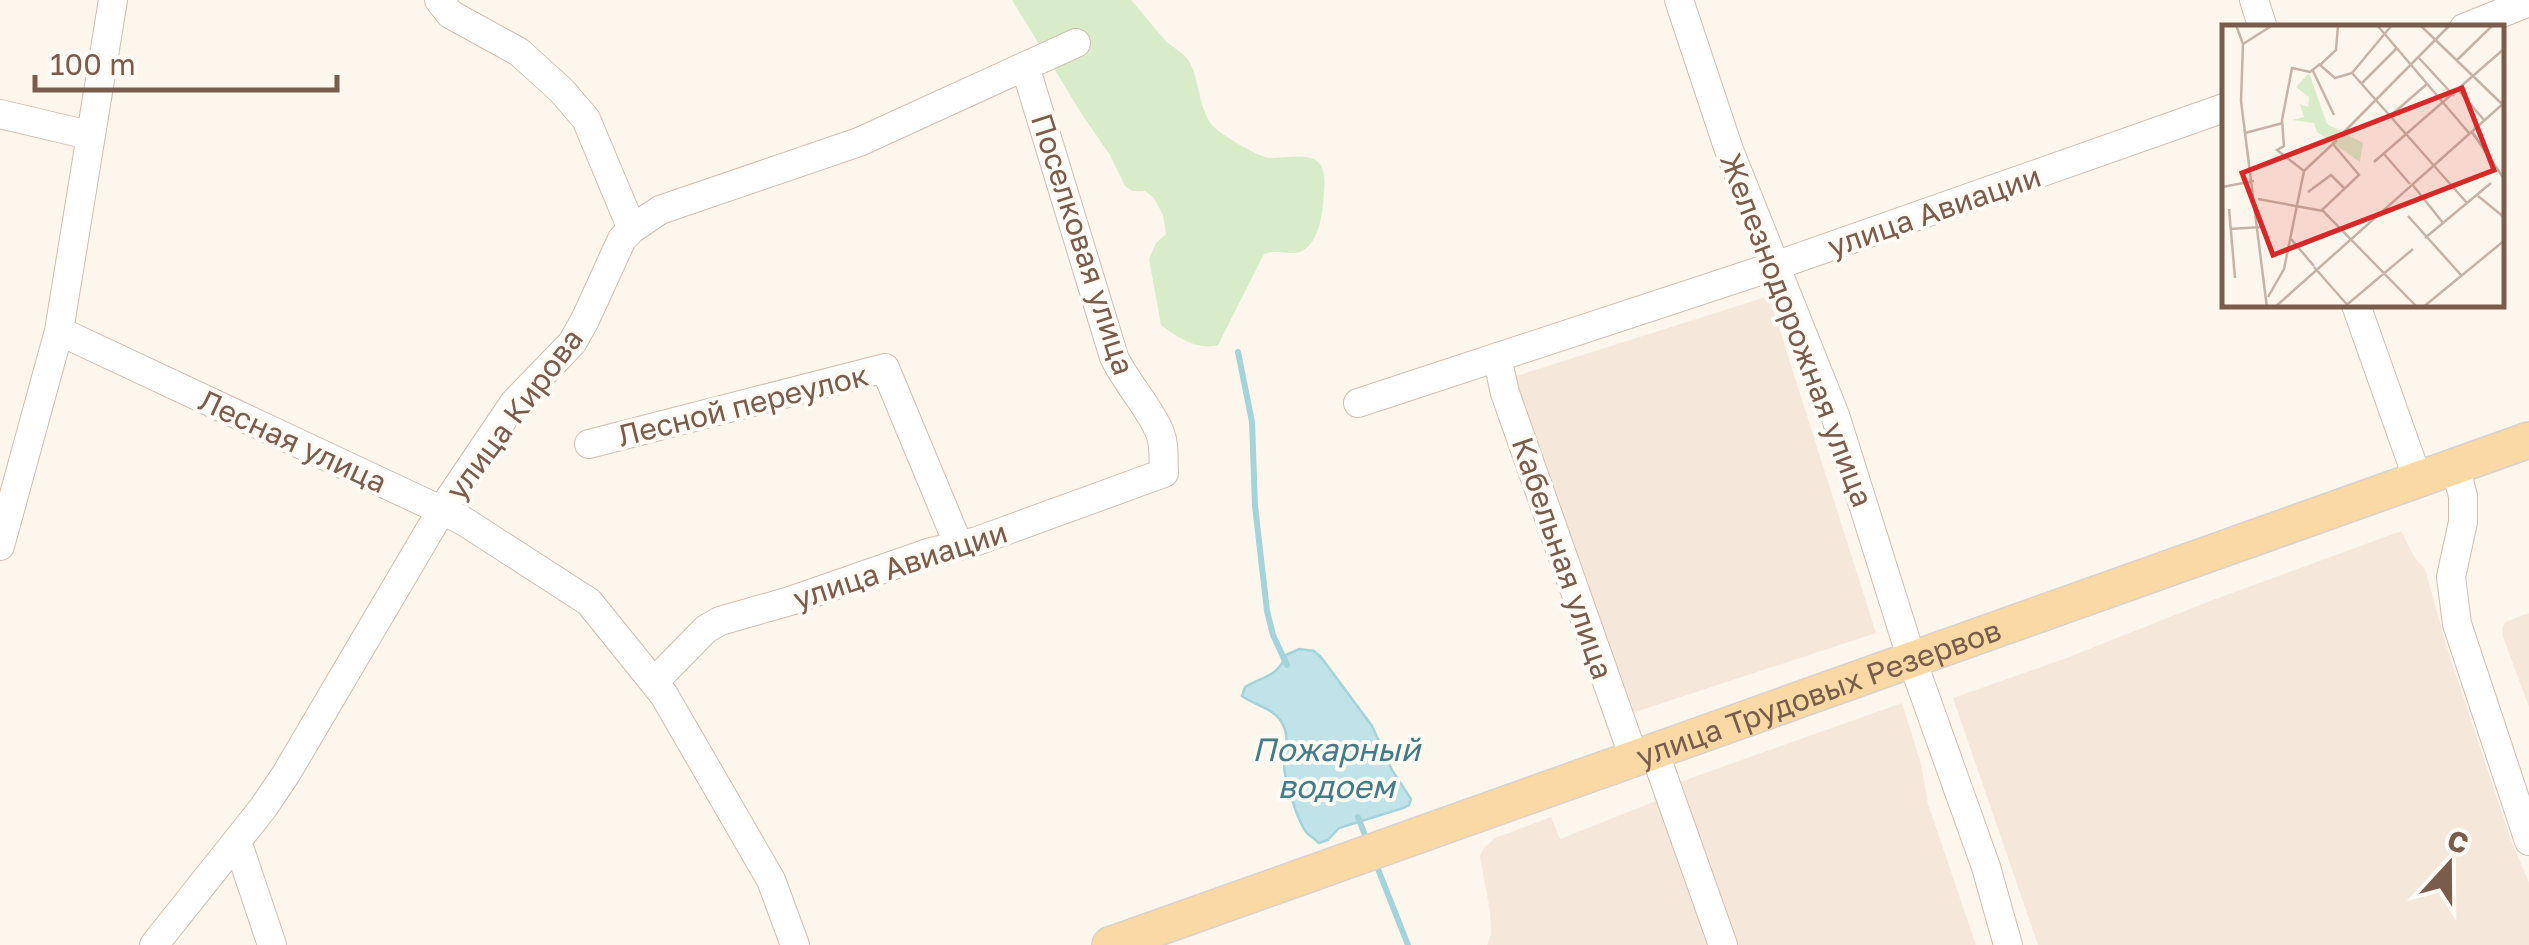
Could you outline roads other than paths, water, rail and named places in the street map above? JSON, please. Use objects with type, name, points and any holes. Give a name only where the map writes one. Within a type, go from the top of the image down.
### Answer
[{"type":"main road","name":"улица Трудовых Резервов","points":[[1110,945],[2529,440]]},
{"type":"street","points":[[0,546],[58,331],[113,0]]},
{"type":"street","points":[[438,0],[450,14],[518,52],[561,90],[586,119],[632,228],[660,210],[859,142],[1076,43]]},
{"type":"street","name":"Железнодорожная улица","points":[[1680,0],[1728,150],[1835,415],[1912,660],[1986,867],[2008,945]]},
{"type":"street","points":[[2254,0],[2261,25]]},
{"type":"street","points":[[2472,25],[2529,2]]},
{"type":"street","name":"Поселковая улица","points":[[1025,66],[1114,357],[1160,431],[1164,473]]},
{"type":"street","name":"улица Авиации","points":[[1358,403],[1775,266],[2222,109]]},
{"type":"street","points":[[0,114],[89,135]]},
{"type":"street","name":"улица Кирова","points":[[154,945],[237,841],[308,740],[441,511],[514,403],[572,343],[622,239],[632,228]]},
{"type":"street","points":[[2357,308],[2418,480]]},
{"type":"street","name":"Лесная улица","points":[[58,331],[462,520],[589,602],[664,694],[771,880],[795,945]]},
{"type":"street","name":"Кабельная улица","points":[[1497,357],[1505,393],[1644,755],[1722,945]]},
{"type":"street","name":"Лесной переулок","points":[[589,444],[885,368],[959,546]]},
{"type":"street","points":[[2455,466],[2463,496],[2463,522],[2451,577],[2457,624],[2529,842]]},
{"type":"street","name":"улица Авиации","points":[[654,682],[706,629],[720,621],[959,546],[1164,473]]},
{"type":"street","points":[[237,841],[272,945]]},
{"type":"water","name":"Пожарный водоем","points":[[1299,649],[1314,651],[1321,657],[1372,726],[1392,770],[1411,799],[1403,808],[1339,828],[1319,843],[1304,828],[1286,780],[1286,735],[1281,721],[1242,696],[1245,687],[1274,672],[1286,655]]},
{"type":"waterway","points":[[1238,352],[1252,422],[1255,506],[1267,611],[1287,665]]},
{"type":"waterway","points":[[1358,817],[1368,843]]},
{"type":"waterway","points":[[1376,864],[1408,945]]}]
